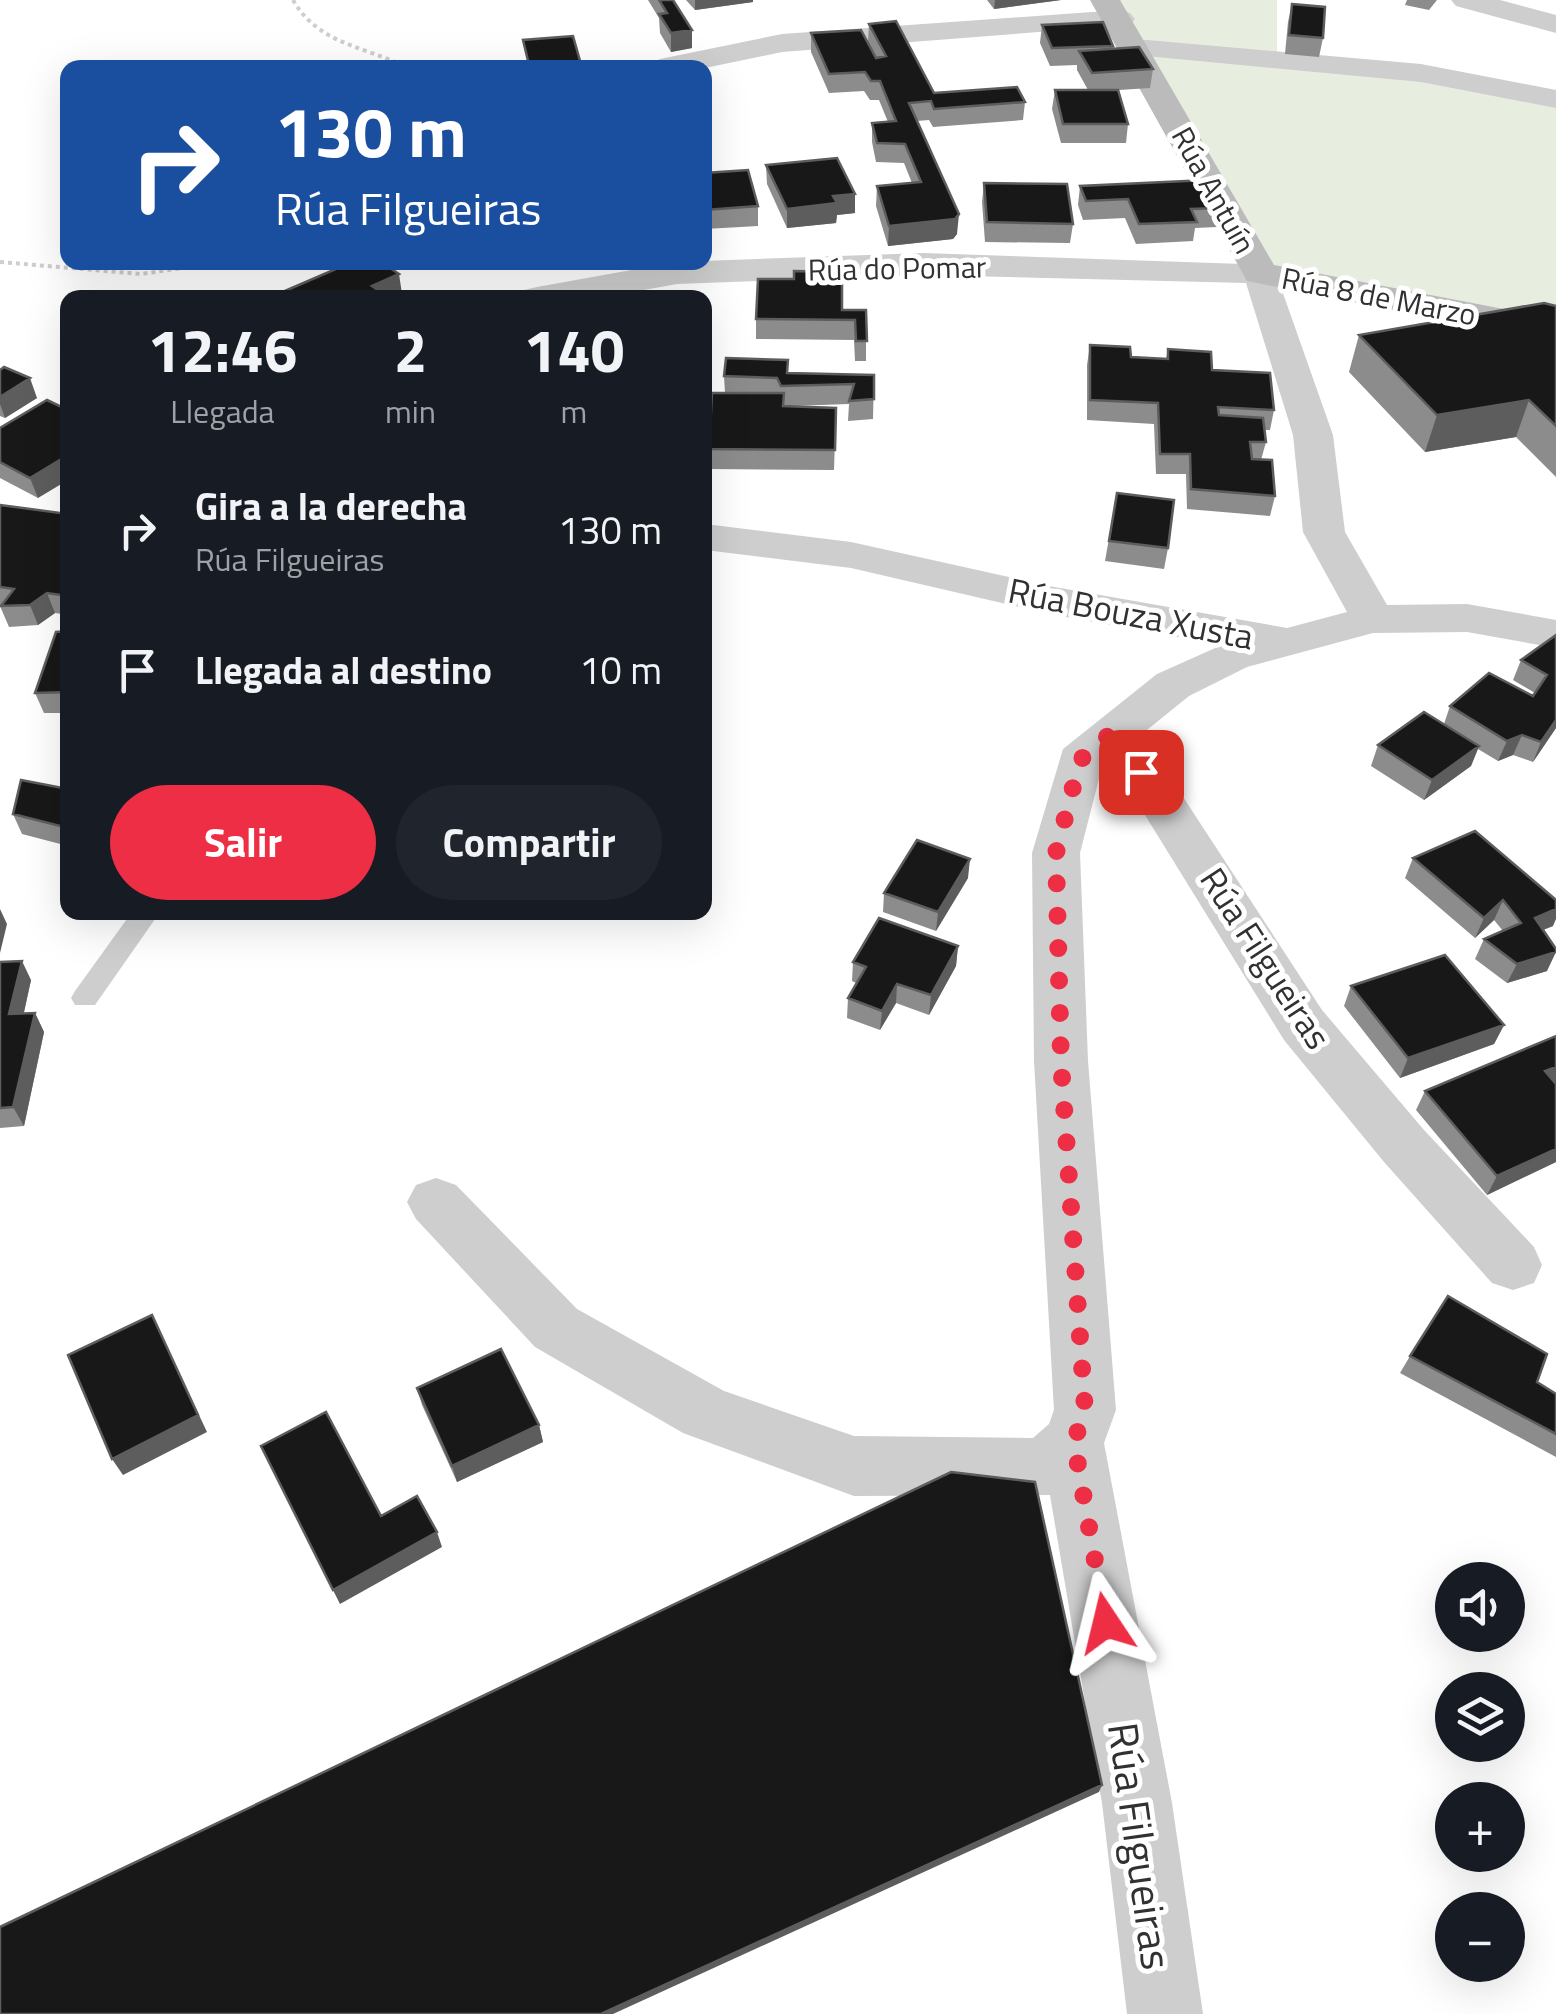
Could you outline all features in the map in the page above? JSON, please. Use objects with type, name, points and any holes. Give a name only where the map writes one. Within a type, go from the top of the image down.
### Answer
[{"type":"street","points":[[1466,0],[1556,24]]},
{"type":"street","points":[[699,60],[782,43],[1121,22],[1556,98]]},
{"type":"street","name":"Rúa Antuín","points":[[1121,22],[1260,273],[1313,434],[1324,532],[1373,618]]},
{"type":"street","name":"Rúa do Pomar","points":[[712,267],[923,264],[1260,273]]},
{"type":"street","name":"Rúa do Pomar","points":[[573,290],[666,270]]},
{"type":"street","name":"Rúa 8 de Marzo","points":[[1260,273],[1556,331]]},
{"type":"street","name":"Rúa Bouza Xusta","points":[[712,538],[851,555],[1049,600],[1287,642],[1373,618],[1467,618],[1556,634]]},
{"type":"street","name":"Rúa Filgueiras","points":[[1165,2014],[1138,1803],[1074,1442],[1085,1410],[1061,1062],[1056,853],[1080,760],[1173,685],[1231,657],[1287,642]]},
{"type":"street","name":"Rúa Filgueiras","points":[[1116,729],[1303,1025],[1513,1265]]},
{"type":"street","points":[[436,1202],[556,1328],[706,1413],[854,1466],[1045,1468],[1074,1442]]},
{"type":"lane","points":[[85,998],[141,920]]},
{"type":"path","points":[[292,0],[318,32],[336,44],[384,60]]},
{"type":"path","points":[[0,262],[60,268]]},
{"type":"path","points":[[75,270],[199,270]]},
{"type":"green space","points":[[1105,0],[1277,0],[1277,60],[1556,99],[1556,331],[1260,273]]},
{"type":"building","points":[[659,0],[673,0],[692,30],[671,33],[659,14],[667,13]]},
{"type":"building","points":[[1292,4],[1325,7],[1323,38],[1289,35]]},
{"type":"building","points":[[896,21],[934,93],[1017,87],[1025,102],[934,109],[931,101],[909,103],[959,214],[955,219],[889,226],[877,186],[921,182],[905,144],[877,143],[872,123],[896,121],[880,81],[871,81],[865,72],[829,74],[811,33],[861,30],[876,58],[886,56],[869,24]]},
{"type":"building","points":[[1103,22],[1113,46],[1052,48],[1042,25]]},
{"type":"building","points":[[573,36],[580,60],[528,60],[523,40]]},
{"type":"building","points":[[1139,47],[1153,69],[1092,73],[1079,51]]},
{"type":"building","points":[[1055,90],[1118,90],[1128,124],[1063,124]]},
{"type":"building","points":[[837,158],[855,194],[833,196],[837,203],[787,209],[766,165]]},
{"type":"building","points":[[748,170],[758,206],[712,209],[712,173]]},
{"type":"building","points":[[1207,180],[1221,208],[1191,209],[1197,222],[1139,224],[1128,199],[1086,201],[1080,186]]},
{"type":"building","points":[[984,183],[1067,184],[1073,224],[987,222]]},
{"type":"building","points":[[333,270],[393,270],[399,274],[372,286],[378,290],[287,290]]},
{"type":"building","points":[[794,271],[842,272],[842,310],[866,310],[867,341],[856,341],[855,320],[756,319],[758,279],[794,279]]},
{"type":"building","points":[[1544,303],[1556,306],[1556,426],[1529,400],[1437,415],[1359,335]]},
{"type":"building","points":[[1090,345],[1130,347],[1131,357],[1168,359],[1168,349],[1211,352],[1212,370],[1270,373],[1274,410],[1218,407],[1219,415],[1263,418],[1266,442],[1250,442],[1252,459],[1272,460],[1275,496],[1191,489],[1190,454],[1160,454],[1158,403],[1090,400]]},
{"type":"building","points":[[726,358],[788,360],[787,373],[874,375],[874,399],[849,401],[854,384],[781,386],[777,378],[724,376]]},
{"type":"building","points":[[4,367],[30,378],[0,397],[0,370]]},
{"type":"building","points":[[712,393],[784,393],[783,406],[836,408],[835,450],[712,449]]},
{"type":"building","points":[[47,400],[60,406],[60,460],[30,478],[0,462],[0,428]]},
{"type":"building","points":[[1117,493],[1174,500],[1168,548],[1109,541]]},
{"type":"building","points":[[0,505],[60,513],[60,595],[47,593],[30,605],[1,606],[14,589],[0,587]]},
{"type":"building","points":[[56,632],[60,632],[60,692],[35,693]]},
{"type":"building","points":[[1556,635],[1556,720],[1541,742],[1522,735],[1507,741],[1450,706],[1489,673],[1533,696],[1547,675],[1521,660]]},
{"type":"building","points":[[1424,712],[1479,746],[1432,780],[1378,745]]},
{"type":"building","points":[[21,780],[60,787],[60,826],[13,814]]},
{"type":"building","points":[[1475,831],[1556,900],[1556,909],[1535,918],[1556,952],[1517,964],[1484,939],[1521,923],[1503,900],[1484,918],[1413,858]]},
{"type":"building","points":[[917,840],[970,859],[938,912],[884,893]]},
{"type":"building","points":[[879,918],[958,946],[931,995],[897,984],[882,1011],[848,998],[866,967],[853,962]]},
{"type":"building","points":[[1445,955],[1504,1025],[1408,1058],[1351,986]]},
{"type":"building","points":[[22,961],[9,1014],[35,1013],[13,1107],[0,1108],[0,962]]},
{"type":"building","points":[[1556,1036],[1556,1067],[1545,1071],[1556,1084],[1556,1149],[1497,1176],[1425,1091]]},
{"type":"building","points":[[1448,1296],[1547,1354],[1537,1382],[1556,1394],[1556,1434],[1410,1356]]},
{"type":"building","points":[[152,1315],[198,1415],[112,1459],[68,1355]]},
{"type":"building","points":[[501,1349],[539,1425],[452,1466],[417,1388]]},
{"type":"building","points":[[326,1412],[381,1516],[417,1496],[437,1532],[333,1590],[261,1446]]},
{"type":"building","points":[[951,1472],[1035,1482],[1102,1785],[601,2014],[0,2014],[0,1927]]},
{"type":"route","points":[[1106,1623],[1074,1442],[1085,1410],[1061,1062],[1056,853],[1080,760],[1116,729],[1141,772]]}]
